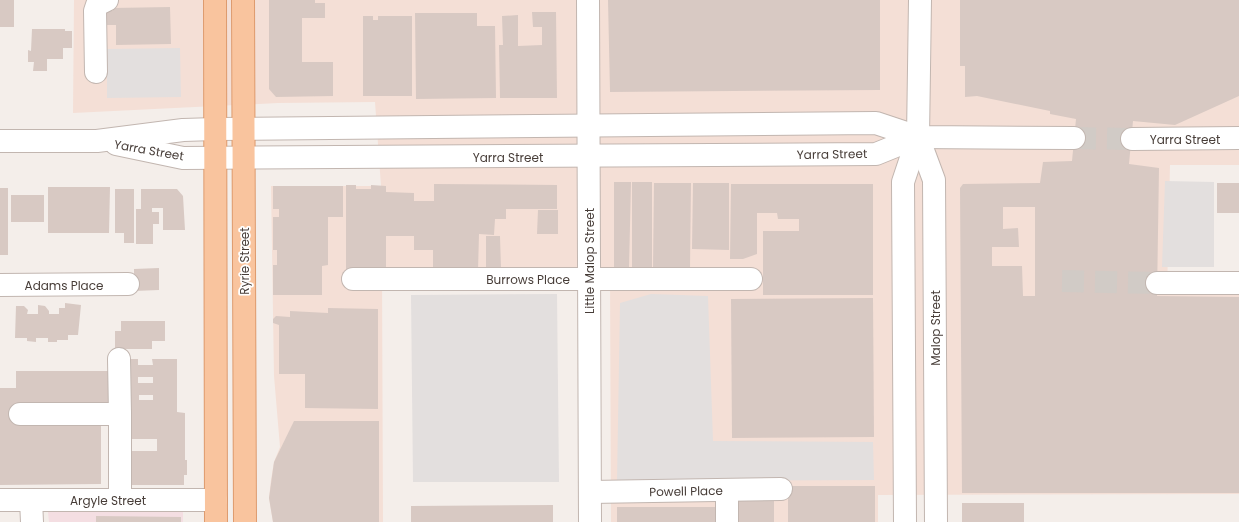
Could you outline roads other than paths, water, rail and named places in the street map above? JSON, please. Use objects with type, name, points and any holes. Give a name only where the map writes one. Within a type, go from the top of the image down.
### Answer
[{"type":"main road","points":[[215,0],[216,522]]},
{"type":"main road","name":"Ryrie Street","points":[[243,0],[245,522]]},
{"type":"street","points":[[96,72],[95,11],[97,5],[107,0]]},
{"type":"street","points":[[206,0],[215,0]]},
{"type":"street","name":"Little Malop Street","points":[[588,0],[590,522]]},
{"type":"street","name":"Malop Street","points":[[905,522],[903,182],[918,137],[920,0]]},
{"type":"street","name":"Yarra Street","points":[[0,141],[97,141],[183,130],[215,129],[589,127],[876,123],[918,137],[1074,138]]},
{"type":"street","name":"Yarra Street","points":[[97,141],[183,158],[589,157],[876,154],[918,137]]},
{"type":"street","name":"Malop Street","points":[[918,137],[934,180],[936,522]]},
{"type":"street","name":"Yarra Street","points":[[1132,139],[1239,138]]},
{"type":"street","name":"Burrows Place","points":[[352,278],[751,280]]},
{"type":"street","points":[[1157,283],[1239,283]]},
{"type":"street","name":"Adams Place","points":[[0,285],[128,284]]},
{"type":"street","points":[[903,316],[935,316]]},
{"type":"street","points":[[119,359],[120,500]]},
{"type":"street","points":[[20,414],[120,414]]},
{"type":"street","name":"Powell Place","points":[[590,492],[782,489]]},
{"type":"street","points":[[727,490],[727,522]]},
{"type":"street","name":"Argyle Street","points":[[0,500],[216,500]]},
{"type":"street","points":[[31,500],[32,522]]},
{"type":"tunnel","points":[[1074,138],[1132,139]]},
{"type":"tunnel","points":[[1062,281],[1157,283]]}]
